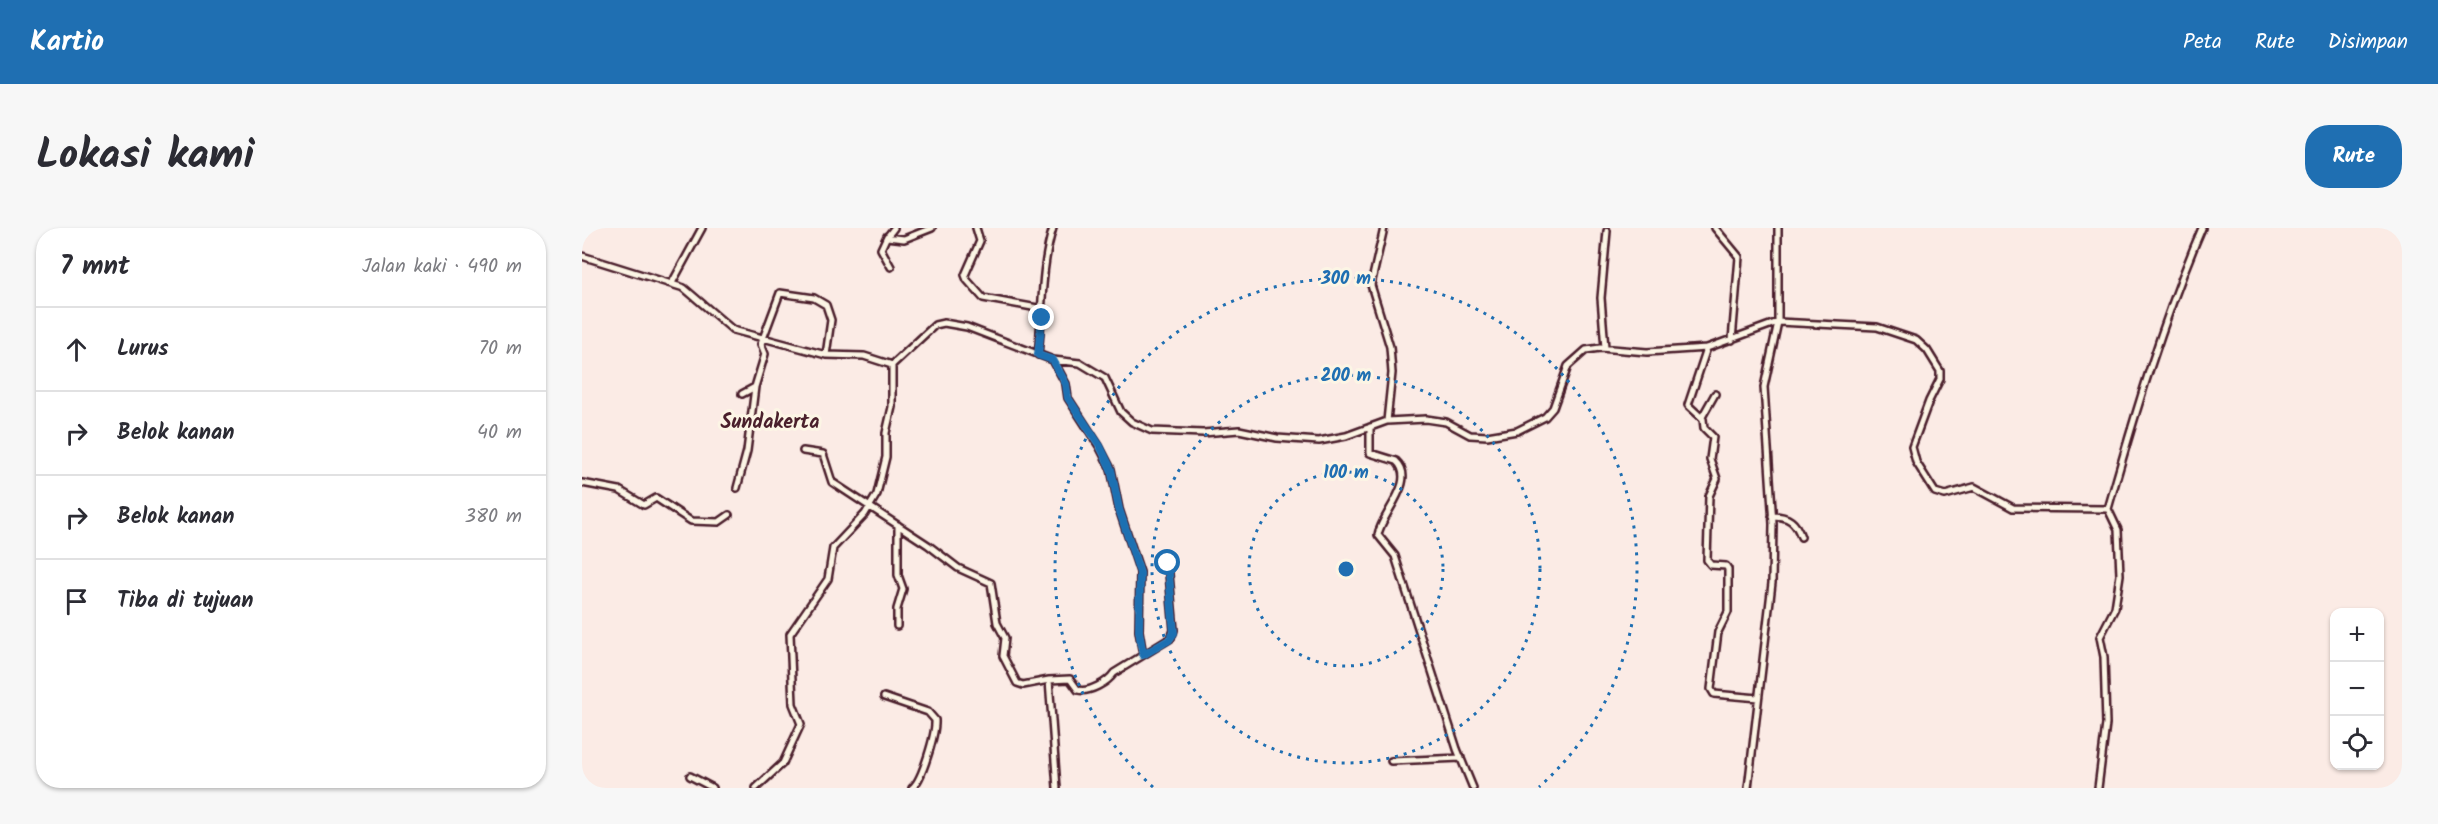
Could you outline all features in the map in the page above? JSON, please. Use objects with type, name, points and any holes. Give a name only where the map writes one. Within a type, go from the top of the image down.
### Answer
[{"type":"street","points":[[672,283],[702,228]]},
{"type":"street","points":[[891,267],[881,249],[894,228]]},
{"type":"street","points":[[887,236],[904,239],[932,228]]},
{"type":"street","points":[[976,228],[980,241],[966,273],[967,280],[983,298],[1043,309]]},
{"type":"street","points":[[1038,355],[1043,309],[1043,266],[1053,228]]},
{"type":"street","points":[[1384,228],[1371,285],[1390,347],[1392,373],[1387,421]]},
{"type":"street","points":[[1715,228],[1739,257],[1732,340]]},
{"type":"street","points":[[1748,788],[1772,583],[1772,516],[1764,387],[1779,322],[1778,228]]},
{"type":"street","points":[[2097,788],[2106,724],[2104,657],[2100,637],[2115,608],[2120,575],[2119,536],[2108,509],[2149,369],[2173,299],[2202,228]]},
{"type":"street","points":[[1605,348],[1601,298],[1607,231]]},
{"type":"street","points":[[582,256],[672,283],[688,291],[729,328],[826,355],[864,356],[892,365],[899,361],[930,329],[944,323],[967,327],[1053,360],[1076,362],[1108,382],[1121,412],[1132,422],[1152,431],[1203,433],[1239,430],[1277,438],[1319,441],[1387,421],[1440,420],[1464,433],[1482,436],[1517,431],[1535,423],[1551,410],[1567,368],[1573,359],[1586,350],[1605,348],[1647,352],[1707,348],[1779,322],[1877,327],[1906,335],[1924,347],[1939,370],[1941,377],[1912,447],[1916,462],[1936,493],[1946,495],[1974,487],[2013,508],[2108,509]]},
{"type":"street","points":[[736,488],[747,454],[755,387],[765,354],[761,344],[780,293],[814,298],[826,305],[830,313],[826,355]]},
{"type":"street","points":[[1702,417],[1690,410],[1688,405],[1707,348]]},
{"type":"street","points":[[1053,360],[1066,384],[1068,398],[1100,446],[1111,469],[1119,509],[1140,573],[1139,631],[1143,655]]},
{"type":"street","points":[[756,788],[783,763],[801,724],[793,704],[790,631],[828,579],[833,548],[870,506],[877,494],[886,457],[886,434],[892,405],[892,365]]},
{"type":"street","points":[[742,394],[755,387]]},
{"type":"street","points":[[1715,394],[1702,417],[1704,428],[1713,437],[1710,459],[1717,478],[1709,496],[1707,560],[1711,565],[1726,566],[1728,569],[1728,612],[1718,633],[1712,691],[1715,694],[1758,698]]},
{"type":"street","points":[[1370,427],[1370,453],[1396,461],[1402,471],[1400,489],[1379,535],[1391,547],[1395,556],[1461,758],[1473,788]]},
{"type":"street","points":[[803,451],[823,454],[832,482],[958,568],[989,581],[993,592],[997,623],[1005,638],[1003,656],[1017,683],[1023,685],[1070,679],[1077,690],[1082,692],[1110,679],[1114,673],[1169,640],[1174,633],[1168,563]]},
{"type":"street","points":[[582,483],[619,490],[644,505],[656,498],[691,521],[719,522],[729,515]]},
{"type":"street","points":[[1772,516],[1792,520],[1797,524],[1801,537]]},
{"type":"street","points":[[897,626],[897,609],[903,589],[898,575],[898,525]]},
{"type":"street","points":[[1049,680],[1057,788]]},
{"type":"street","points":[[884,697],[928,712],[935,720],[926,765],[918,784],[912,788]]},
{"type":"street","points":[[1391,761],[1461,758]]},
{"type":"street","points":[[690,776],[713,788]]},
{"type":"district","name":"Sundakerta","points":[[770,421]]},
{"type":"route","points":[[1042,318],[1038,355],[1053,360],[1066,384],[1068,398],[1100,446],[1111,469],[1114,492],[1140,573],[1139,631],[1143,655],[1169,640],[1174,633],[1168,563]]}]
